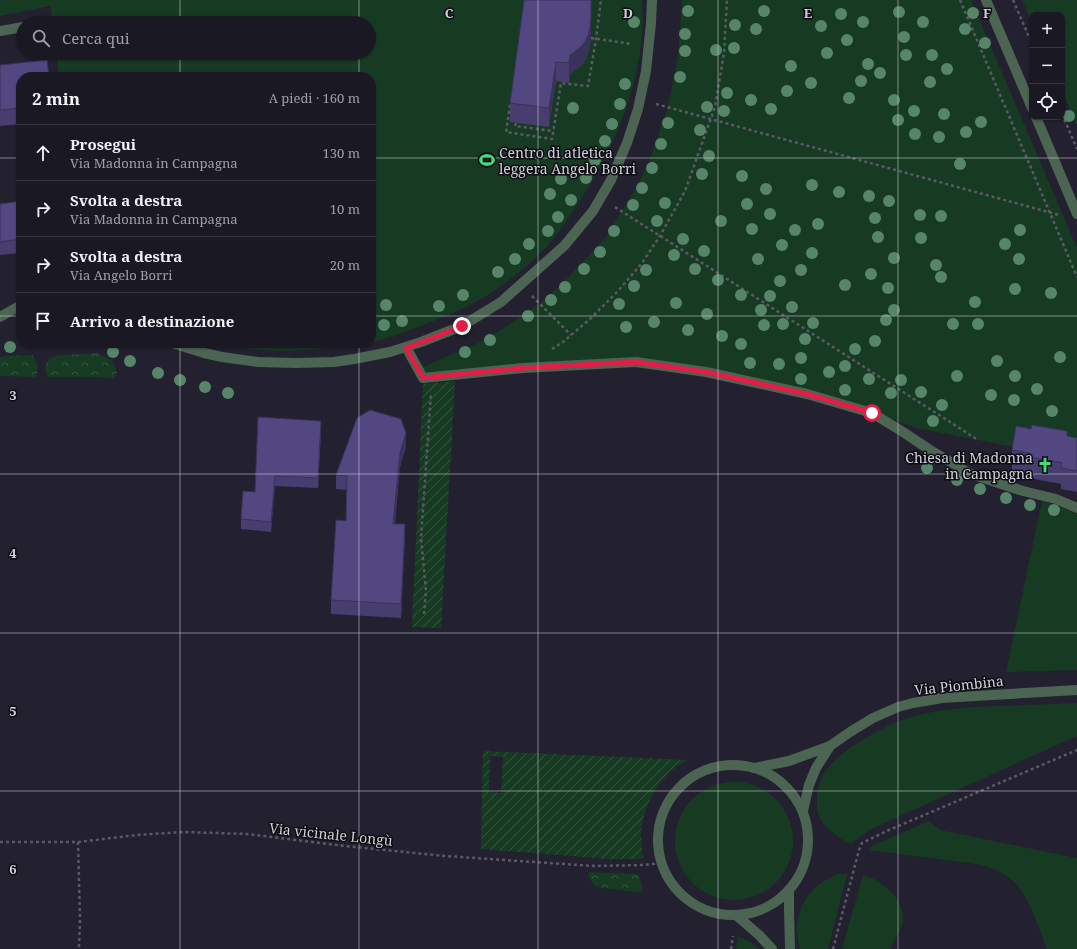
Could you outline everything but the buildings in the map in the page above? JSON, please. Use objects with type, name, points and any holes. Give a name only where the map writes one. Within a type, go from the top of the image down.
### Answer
[{"type":"street","points":[[188,348],[222,357],[258,362],[334,362],[406,348],[462,326],[501,302],[564,246],[593,211],[611,180],[627,143],[640,99],[646,71],[652,0]]},
{"type":"street","points":[[986,0],[1029,101]]},
{"type":"street","points":[[0,31],[16,28]]},
{"type":"street","points":[[1037,120],[1077,214]]},
{"type":"street","points":[[0,317],[16,308]]},
{"type":"street","points":[[406,348],[423,378],[523,368],[636,362],[706,372],[807,394],[872,413],[971,474],[1023,491],[1077,503]]},
{"type":"street","points":[[1056,499],[1077,508]]},
{"type":"street","name":"Via Piombina","points":[[754,768],[790,761],[830,746],[873,718],[898,707],[913,703],[942,698],[1077,690]]},
{"type":"street","name":"Via Piombina","points":[[802,811],[809,785],[816,768],[830,746]]},
{"type":"street","name":"Via Piombina","points":[[722,765],[738,765],[754,768],[770,774],[783,784],[795,797],[802,811],[807,826],[808,844],[805,862],[798,878],[789,890],[774,903],[756,912],[737,916],[717,914],[698,908],[682,896],[669,881],[661,863],[657,848],[657,831],[661,815],[668,800],[678,788],[691,777],[706,769],[722,765]]},
{"type":"street","points":[[789,890],[790,949]]},
{"type":"street","points":[[737,916],[759,935],[772,949]]},
{"type":"path","points":[[511,102],[506,132],[552,139],[561,83],[588,86],[601,0]]},
{"type":"path","points":[[550,351],[590,318],[618,291],[642,263],[660,236],[685,191],[715,107],[724,53],[727,0]]},
{"type":"path","points":[[960,0],[1077,277]]},
{"type":"path","points":[[1013,0],[1029,37]]},
{"type":"path","points":[[591,38],[649,46]]},
{"type":"path","points":[[640,99],[1050,212]]},
{"type":"path","points":[[1065,120],[1077,149]]},
{"type":"path","points":[[516,123],[515,126],[541,128],[553,131]]},
{"type":"path","points":[[600,198],[978,440]]},
{"type":"path","points":[[521,285],[538,304],[571,335]]},
{"type":"path","points":[[424,614],[426,591],[421,538],[433,377]]},
{"type":"path","points":[[833,949],[862,843],[889,830],[1077,750]]},
{"type":"path","name":"Via vicinale Longù","points":[[0,842],[78,842],[137,835],[183,832],[247,834],[444,856],[594,866],[644,865],[661,863]]},
{"type":"path","points":[[78,842],[80,920],[79,949]]},
{"type":"green space","name":"Centro di atletica leggera Angelo Borri","points":[[0,0],[642,0],[643,17],[638,66],[633,87],[619,127],[601,166],[551,242],[516,275],[478,301],[454,313],[419,327],[376,341],[376,72],[58,72],[57,60],[376,60],[376,16],[52,16],[50,6],[0,16]]},
{"type":"green space","points":[[682,0],[971,0],[1077,248],[1077,459],[916,428],[895,420],[807,394],[636,362],[433,377],[418,369],[485,340],[539,304],[561,285],[606,237],[637,186],[649,162],[668,107],[678,56]]},
{"type":"green space","points":[[1022,0],[1077,0],[1077,126],[1065,98],[1065,12],[1029,12],[1029,16]]},
{"type":"green space","points":[[247,348],[325,348],[287,351],[257,350]]},
{"type":"green space","points":[[98,353],[113,361],[117,373],[114,379],[98,377],[47,377],[45,367],[49,358],[64,355]]},
{"type":"green space","points":[[32,355],[36,360],[37,365],[36,377],[0,376],[0,357]]},
{"type":"green space","points":[[455,381],[441,628],[412,627],[423,384]]},
{"type":"green space","points":[[1042,501],[1077,514],[1077,670],[1006,672]]},
{"type":"green space","points":[[1077,703],[1077,736],[871,829],[850,844],[834,834],[819,816],[817,808],[818,789],[826,770],[830,765],[851,747],[895,723],[926,713],[951,709]]},
{"type":"green space","points":[[483,751],[688,760],[666,776],[651,798],[642,824],[641,842],[643,858],[610,859],[481,849]],"holes":[[[490,756],[503,757],[501,793],[489,792]]]},
{"type":"green space","points":[[734,782],[756,787],[767,792],[783,808],[788,819],[793,841],[788,863],[783,874],[767,890],[756,895],[734,900],[712,895],[701,890],[685,874],[680,863],[675,841],[680,819],[685,808],[701,792],[712,787]]},
{"type":"green space","points":[[929,821],[940,830],[1077,858],[1077,949],[1047,949],[1027,900],[1022,892],[1014,882],[998,871],[975,864],[870,850],[872,846]]},
{"type":"green space","points":[[589,872],[638,874],[642,884],[642,893],[596,887],[588,876]]},
{"type":"green space","points":[[839,874],[847,874],[828,949],[800,949],[797,930],[800,911],[804,903],[815,888],[822,882]]},
{"type":"green space","points":[[863,875],[878,881],[885,886],[896,898],[903,913],[902,924],[890,949],[842,949]]},
{"type":"green space","points":[[738,936],[749,941],[759,949],[736,949]]},
{"type":"place","name":"Centro di atletica leggera Angelo Borri","points":[[487,160]]},
{"type":"place","name":"Chiesa di Madonna in Campagna","points":[[1045,465]]},
{"type":"route","points":[[462,326],[406,348],[423,378],[523,368],[636,362],[706,372],[807,394],[872,413]]}]
